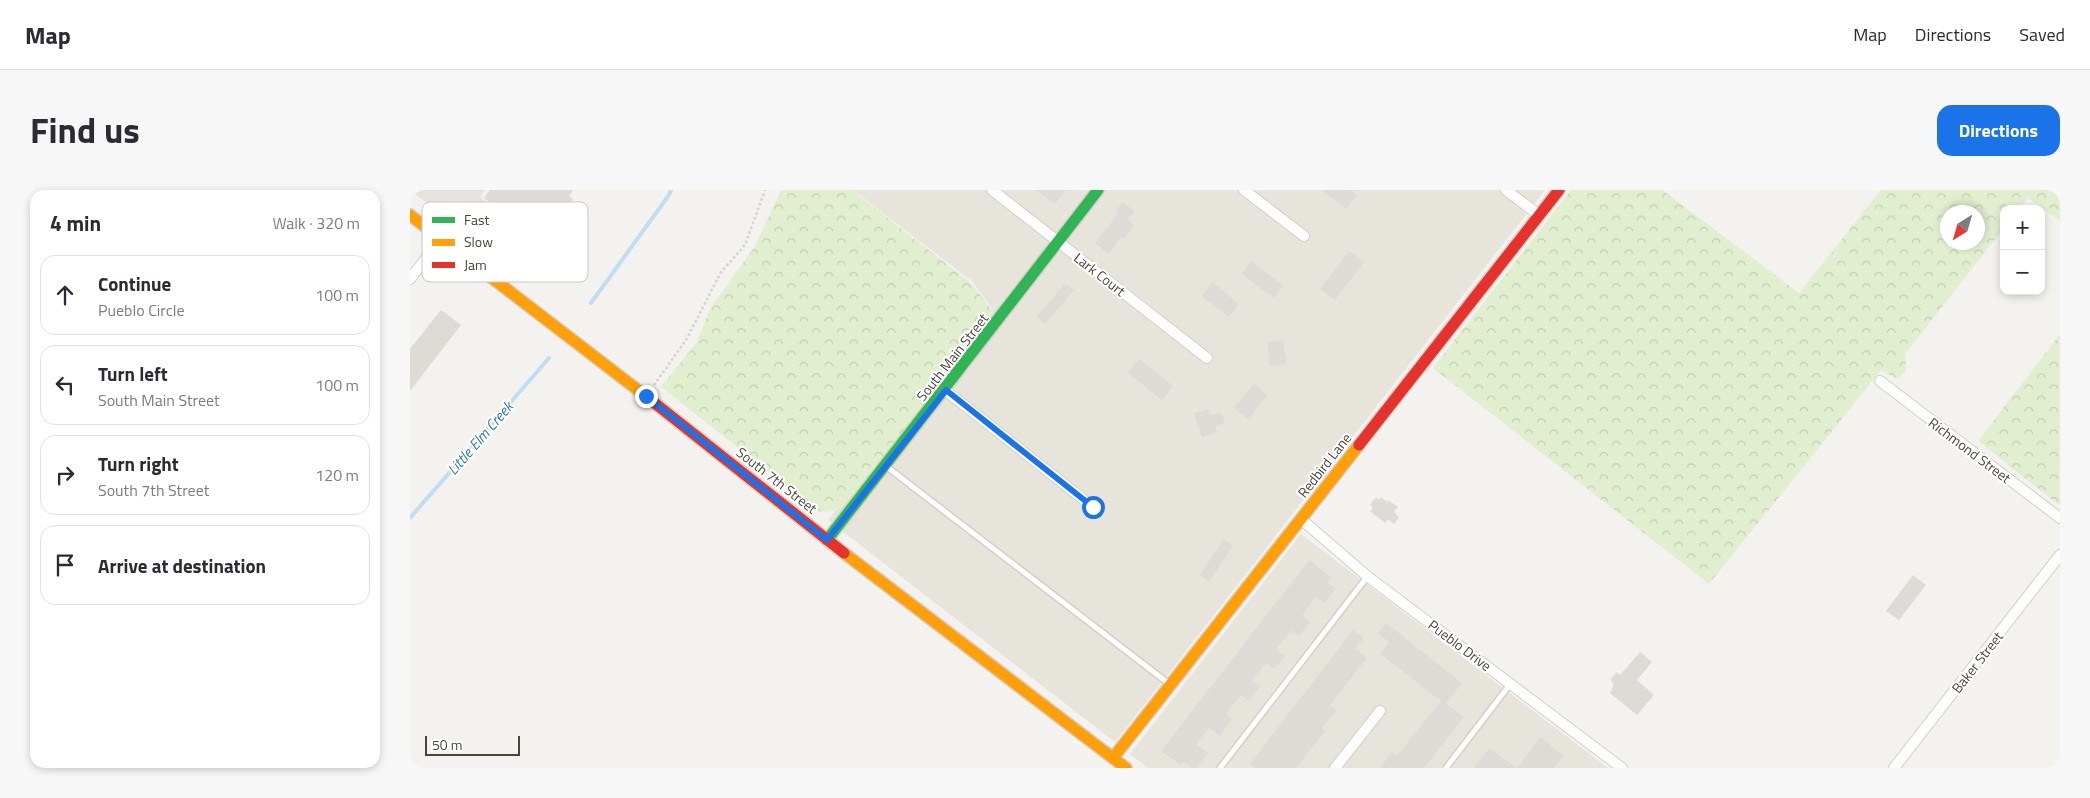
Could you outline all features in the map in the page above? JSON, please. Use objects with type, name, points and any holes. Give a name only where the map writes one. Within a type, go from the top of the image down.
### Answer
[{"type":"street","name":"Lark Court","points":[[992,190],[1060,241],[1207,358]]},
{"type":"street","name":"South Main Street","points":[[827,540],[946,390],[1098,190]]},
{"type":"street","points":[[1244,190],[1304,236]]},
{"type":"street","points":[[1506,190],[1539,215]]},
{"type":"street","name":"Redbird Lane","points":[[1113,758],[1559,190]]},
{"type":"street","name":"South 7th Street","points":[[410,215],[422,225]]},
{"type":"street","points":[[410,280],[422,264]]},
{"type":"street","name":"South 7th Street","points":[[497,282],[646,396],[827,540],[1126,768]]},
{"type":"street","name":"Richmond Street","points":[[1880,381],[2060,518]]},
{"type":"street","points":[[946,390],[1093,507]]},
{"type":"street","name":"Pueblo Drive","points":[[1300,519],[1368,576],[1622,768]]},
{"type":"street","name":"Baker Street","points":[[1894,768],[2060,555]]},
{"type":"street","points":[[1335,768],[1380,711]]},
{"type":"lane","points":[[886,466],[1171,684]]},
{"type":"lane","points":[[1220,768],[1368,576]]},
{"type":"lane","points":[[1446,768],[1512,683]]},
{"type":"path","points":[[646,396],[670,365],[686,340],[721,272],[744,245],[766,190]]},
{"type":"shaded area","points":[[410,190],[485,190],[480,197],[486,202],[425,202]]},
{"type":"shaded area","points":[[853,190],[1545,190],[1115,742],[828,520],[992,309],[973,282]]},
{"type":"shaded area","points":[[1301,534],[1608,768],[1148,768],[1130,754]]},
{"type":"green space","points":[[781,190],[852,190],[971,283],[994,313],[862,484],[843,505],[832,511],[818,511],[661,387],[697,342],[710,309],[755,246]]},
{"type":"green space","points":[[1571,190],[1662,190],[1799,293],[1881,190],[2051,190],[2060,197],[2060,221],[2045,210],[2045,205],[2038,205],[2028,198],[2022,205],[2000,205],[2000,233],[1905,354],[1906,371],[1897,379],[1881,370],[1709,584],[1433,368]]},
{"type":"green space","points":[[2060,334],[2060,506],[1978,441]]},
{"type":"building","points":[[490,190],[573,190],[569,196],[573,199],[571,202],[489,202],[484,198]]},
{"type":"building","points":[[1037,190],[1066,190],[1055,204]]},
{"type":"building","points":[[1322,190],[1351,190],[1357,195],[1346,209]]},
{"type":"building","points":[[1122,202],[1135,211],[1128,219],[1134,226],[1124,239],[1121,237],[1108,254],[1095,243],[1118,214],[1115,212]]},
{"type":"building","points":[[1349,251],[1364,262],[1335,300],[1320,289]]},
{"type":"building","points":[[1251,261],[1283,285],[1274,298],[1242,274]]},
{"type":"building","points":[[1212,282],[1239,304],[1229,317],[1202,296]]},
{"type":"building","points":[[1065,283],[1074,290],[1045,324],[1037,317]]},
{"type":"building","points":[[441,310],[461,325],[410,391],[410,349]]},
{"type":"building","points":[[1283,340],[1287,364],[1270,366],[1267,342]]},
{"type":"building","points":[[1139,359],[1173,386],[1162,400],[1128,373]]},
{"type":"building","points":[[1254,384],[1267,395],[1248,419],[1234,408]]},
{"type":"building","points":[[1209,409],[1211,415],[1221,412],[1225,423],[1216,426],[1217,432],[1202,437],[1194,413]]},
{"type":"building","points":[[1376,497],[1379,500],[1381,497],[1387,502],[1388,500],[1398,507],[1394,512],[1399,517],[1394,524],[1388,519],[1385,523],[1370,511],[1373,508],[1370,505]]},
{"type":"building","points":[[1224,539],[1233,546],[1209,582],[1200,575]]},
{"type":"building","points":[[1309,560],[1331,577],[1327,582],[1336,589],[1324,603],[1316,597],[1302,616],[1310,622],[1299,636],[1292,630],[1276,649],[1285,656],[1274,669],[1266,663],[1252,680],[1261,686],[1249,701],[1241,695],[1226,714],[1232,719],[1220,736],[1209,728],[1196,744],[1208,753],[1196,768],[1192,768],[1184,762],[1181,765],[1161,751]]},
{"type":"building","points":[[1913,575],[1926,585],[1899,620],[1886,611]]},
{"type":"building","points":[[1386,623],[1462,683],[1446,703],[1464,717],[1424,768],[1380,768],[1392,752],[1397,756],[1441,701],[1380,654],[1389,642],[1378,633]]},
{"type":"building","points":[[1353,630],[1364,638],[1355,649],[1367,658],[1330,705],[1337,710],[1322,728],[1325,731],[1296,768],[1255,768],[1250,764]]},
{"type":"building","points":[[1640,652],[1652,662],[1637,680],[1654,695],[1637,715],[1610,693],[1614,684],[1610,680],[1617,672],[1620,675]]},
{"type":"building","points":[[1540,737],[1564,756],[1554,768],[1517,768]]},
{"type":"building","points":[[1489,748],[1517,768],[1474,768]]},
{"type":"waterway","name":"Little Elm Creek","points":[[591,303],[671,190]]},
{"type":"waterway","name":"Little Elm Creek","points":[[410,518],[549,358]]},
{"type":"traffic: fast","points":[[827,540],[1098,190]]},
{"type":"traffic: slow","points":[[410,215],[422,224]]},
{"type":"traffic: slow","points":[[497,282],[647,397]]},
{"type":"traffic: slow","points":[[1113,758],[1359,445]]},
{"type":"traffic: slow","points":[[844,553],[1126,768]]},
{"type":"traffic: jam","points":[[1359,445],[1559,190]]},
{"type":"traffic: jam","points":[[647,397],[844,553]]},
{"type":"route","points":[[646,396],[827,540],[946,390],[1093,507]]}]
